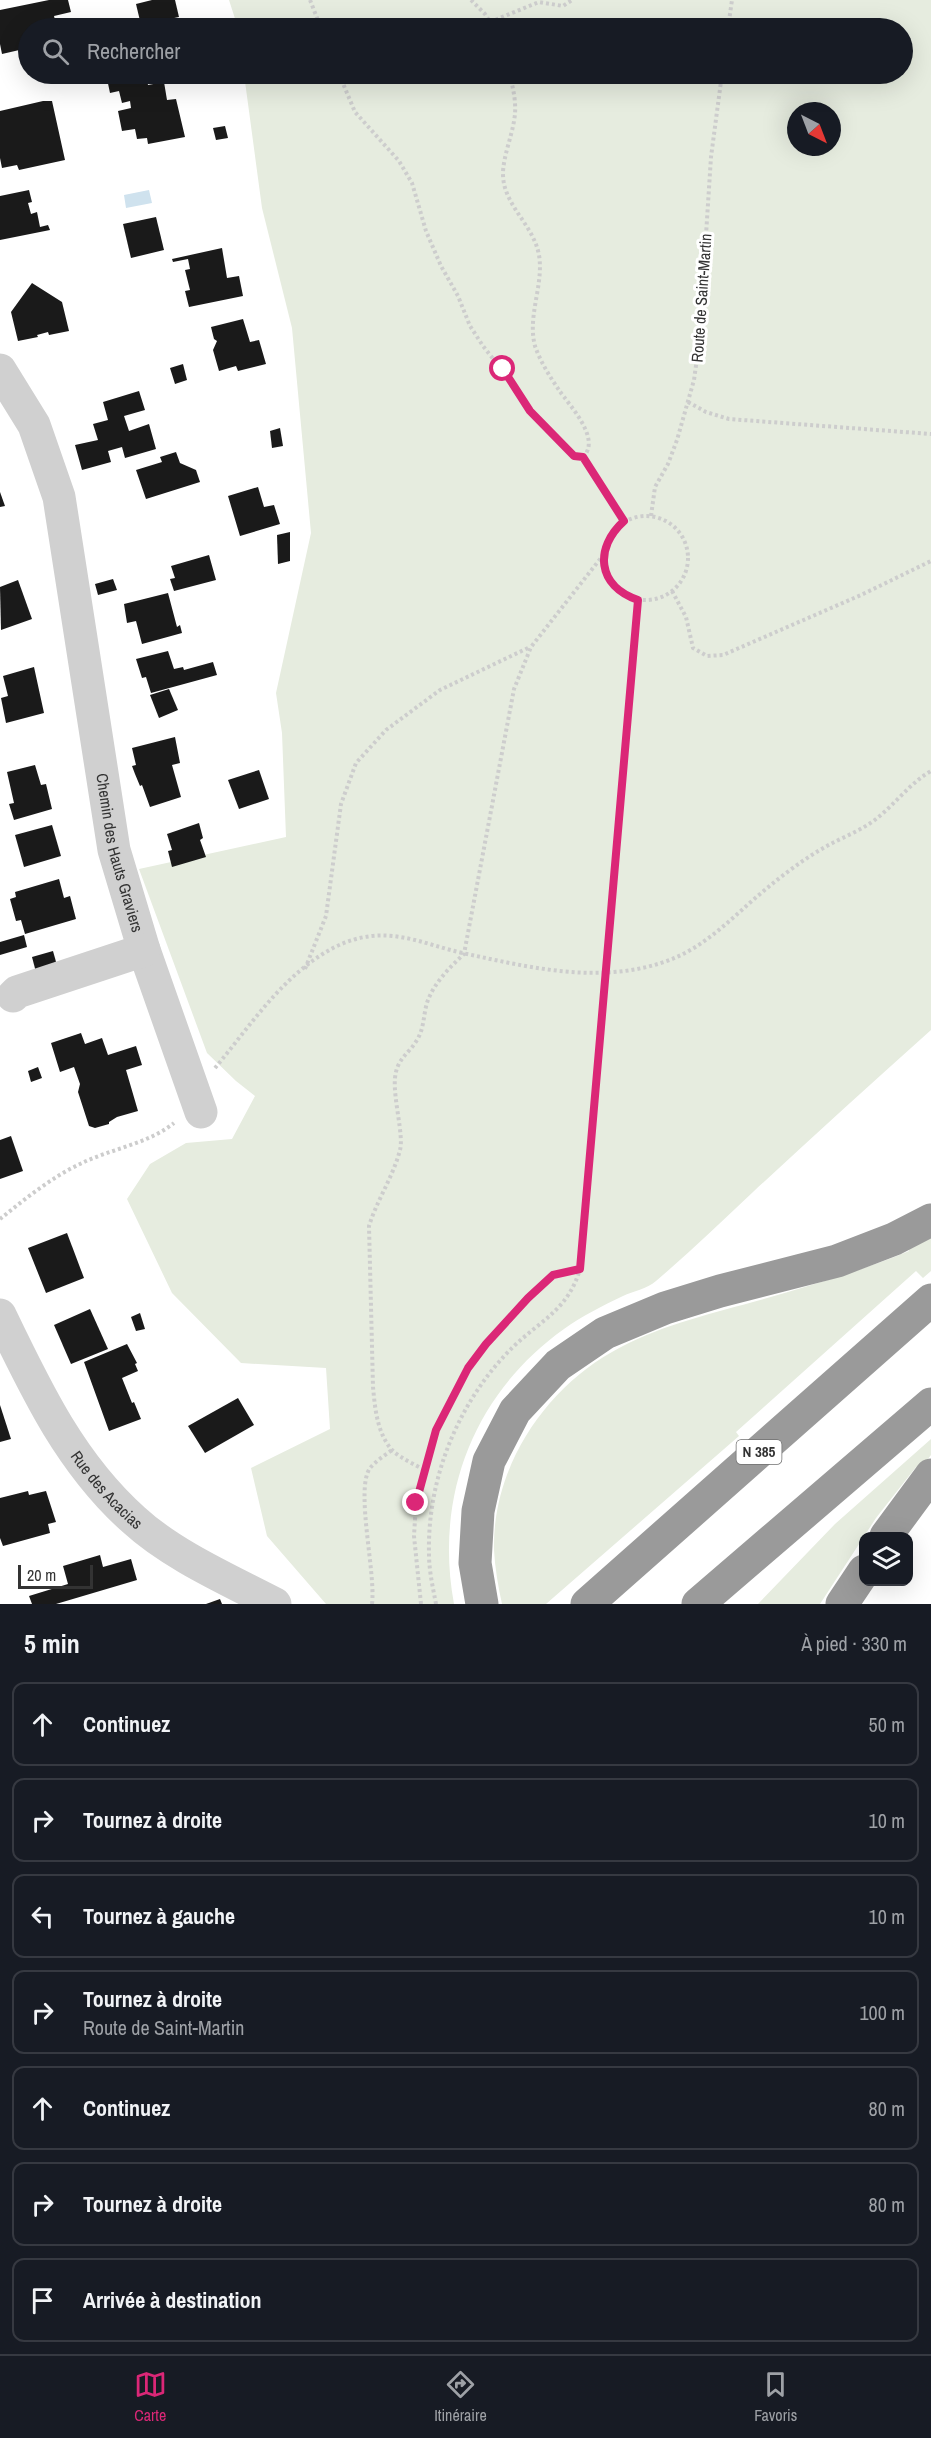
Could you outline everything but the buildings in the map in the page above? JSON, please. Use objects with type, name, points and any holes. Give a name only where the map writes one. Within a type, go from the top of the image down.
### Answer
[{"type":"highway","points":[[482,1604],[476,1563],[478,1511],[489,1461],[515,1411],[558,1365],[605,1333],[665,1308],[720,1291],[837,1261],[894,1239],[931,1220]]},
{"type":"highway","name":"N 385","points":[[587,1604],[931,1300]]},
{"type":"highway","points":[[698,1604],[931,1404]]},
{"type":"highway","points":[[889,1532],[931,1475]]},
{"type":"highway","points":[[842,1604],[859,1578]]},
{"type":"street","name":"Chemin des Hauts Graviers","points":[[0,370],[34,425],[59,497],[114,850],[144,950],[201,1112]]},
{"type":"street","points":[[13,996],[17,992],[144,950]]},
{"type":"street","name":"Rue des Acacias","points":[[0,1315],[43,1404],[64,1438],[83,1466],[134,1521],[188,1557],[275,1604]]},
{"type":"path","points":[[310,0],[317,18]]},
{"type":"path","points":[[471,0],[487,18]]},
{"type":"path","points":[[500,18],[539,2],[563,6],[572,0]]},
{"type":"path","points":[[729,18],[732,0]]},
{"type":"path","points":[[343,84],[355,112],[399,161],[412,183],[426,231],[470,326],[516,388],[530,411],[574,456],[583,457]]},
{"type":"path","points":[[512,84],[515,114],[503,174],[508,200],[533,236],[539,256],[534,323],[535,345],[546,369],[584,425],[589,442],[588,452],[583,457]]},
{"type":"path","name":"Route de Saint-Martin","points":[[651,516],[655,487],[668,464],[688,402],[699,344],[711,157],[721,84]]},
{"type":"path","points":[[688,402],[706,412],[729,419],[931,434]]},
{"type":"path","points":[[583,457],[624,521]]},
{"type":"path","points":[[651,516],[664,520],[676,528],[684,540],[688,553],[687,567],[681,580],[672,591],[661,597],[638,600],[626,596],[609,578],[604,567],[607,541],[624,521],[651,516]]},
{"type":"path","points":[[424,1470],[392,1450],[375,1412],[369,1226],[376,1203],[390,1179],[401,1148],[394,1096],[395,1076],[399,1060],[417,1040],[423,1027],[428,1000],[444,973],[464,954],[514,689],[531,647],[604,554]]},
{"type":"path","points":[[672,591],[686,617],[693,648],[707,656],[723,656],[861,595],[931,561]]},
{"type":"path","points":[[422,1604],[414,1536],[416,1503],[436,1430],[451,1397],[486,1344],[528,1298],[553,1275],[580,1269],[638,600]]},
{"type":"path","points":[[304,969],[326,916],[341,804],[356,763],[386,730],[440,690],[531,647]]},
{"type":"path","points":[[0,1219],[60,1175],[81,1163],[149,1137],[175,1122],[201,1112],[208,1077],[263,1007],[304,969],[337,946],[372,937],[391,935],[416,939],[464,954],[564,972],[606,974],[664,962],[714,935],[766,889],[815,853],[871,823],[931,771]]},
{"type":"path","points":[[372,1604],[373,1581],[363,1494],[369,1470],[392,1450]]},
{"type":"shaded area","points":[[229,0],[931,0],[931,1030],[656,1281],[600,1307],[571,1324],[533,1355],[506,1384],[484,1416],[468,1450],[456,1486],[450,1524],[449,1564],[454,1604],[326,1604],[267,1536],[251,1468],[330,1429],[326,1368],[241,1363],[172,1293],[127,1199],[150,1164],[186,1143],[232,1139],[255,1096],[207,1053],[139,869],[286,837],[282,733],[276,693],[311,533],[292,328],[262,208],[245,84],[913,84],[913,18],[235,18]]},
{"type":"shaded area","points":[[931,1231],[931,1271],[923,1278],[916,1271],[736,1432],[739,1436],[546,1604],[502,1604],[494,1550],[496,1520],[502,1490],[512,1462],[526,1435],[544,1410],[587,1368],[628,1343],[681,1322],[812,1285],[909,1251],[906,1243]]},
{"type":"shaded area","points":[[931,1439],[931,1455],[924,1464],[916,1467],[867,1532],[859,1532],[859,1544],[820,1604],[758,1604],[835,1524]]},
{"type":"water","points":[[149,190],[152,203],[126,208],[124,195]]},
{"type":"route","points":[[416,1503],[436,1430],[451,1397],[468,1368],[486,1344],[528,1298],[553,1275],[580,1269],[638,600],[626,596],[616,588],[604,567],[607,541],[624,521],[583,457],[574,456],[530,411],[503,369]]}]
